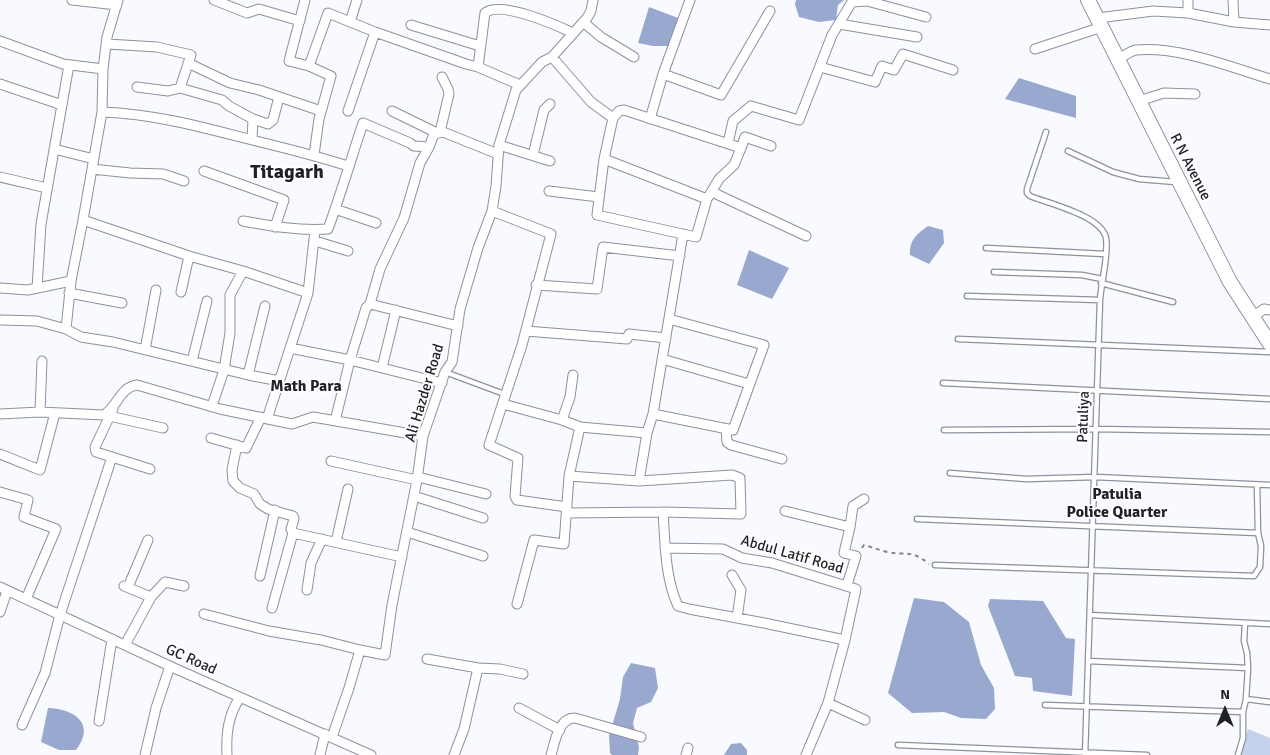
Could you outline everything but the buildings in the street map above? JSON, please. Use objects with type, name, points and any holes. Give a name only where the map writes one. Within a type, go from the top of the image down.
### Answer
[{"type":"main road","name":"R N Avenue","points":[[1088,0],[1230,282],[1270,344]]},
{"type":"street","points":[[66,329],[69,293],[102,112],[103,69],[107,36],[118,3],[72,0]]},
{"type":"street","points":[[214,0],[247,13],[259,9],[300,21]]},
{"type":"street","points":[[305,0],[289,61],[309,66],[331,76],[321,111],[314,155]]},
{"type":"street","points":[[350,22],[357,0]]},
{"type":"street","name":"Ali Hazder Road","points":[[360,650],[384,655],[392,605],[418,478],[423,436],[445,372],[452,362],[460,309],[478,248],[492,211],[496,186],[498,149],[516,90],[542,62],[552,58],[583,22],[591,11],[593,0]]},
{"type":"street","points":[[650,119],[663,74],[690,0]]},
{"type":"street","points":[[1188,0],[1188,13]]},
{"type":"street","points":[[1233,0],[1234,22]]},
{"type":"street","points":[[728,143],[733,121],[751,106],[799,120],[832,36],[852,2],[866,1],[926,17]]},
{"type":"street","points":[[478,67],[485,14],[491,9],[510,8],[532,14],[573,33]]},
{"type":"street","points":[[663,74],[721,96],[770,11]]},
{"type":"street","points":[[1035,49],[1100,23],[1153,11],[1188,13],[1234,22],[1270,25]]},
{"type":"street","points":[[309,66],[328,13],[375,32],[478,67],[520,85]]},
{"type":"street","points":[[583,22],[601,37],[634,58]]},
{"type":"street","points":[[839,24],[916,37]]},
{"type":"street","points":[[411,25],[480,46]]},
{"type":"street","points":[[348,111],[375,32]]},
{"type":"street","points":[[0,40],[63,64],[103,69]]},
{"type":"street","points":[[107,44],[157,47],[191,55],[180,88]]},
{"type":"street","points":[[1119,59],[1134,50],[1196,56],[1270,79]]},
{"type":"street","points":[[820,67],[875,82],[882,66],[894,70],[903,54],[953,70]]},
{"type":"street","points":[[552,58],[591,102],[613,118]]},
{"type":"street","points":[[188,63],[230,83],[321,111]]},
{"type":"street","points":[[37,288],[41,224],[46,188],[69,65]]},
{"type":"street","points":[[335,421],[350,360],[380,269],[404,218],[420,164],[438,132],[449,94],[442,77]]},
{"type":"street","points":[[0,84],[62,105]]},
{"type":"street","points":[[137,86],[168,92],[180,88],[222,100],[253,119],[268,124],[273,120],[279,97]]},
{"type":"street","points":[[1139,101],[1164,93],[1194,94]]},
{"type":"street","points":[[533,155],[544,110],[550,104]]},
{"type":"street","points":[[741,148],[624,110],[620,111],[613,118],[604,159],[597,215],[696,237],[710,195],[719,179],[734,164],[741,148],[745,137],[771,146]]},
{"type":"street","points":[[392,111],[438,132],[498,149],[533,155],[550,161]]},
{"type":"street","points":[[102,112],[128,113],[186,122],[314,155],[348,166]]},
{"type":"street","points":[[252,140],[253,119]]},
{"type":"street","points":[[243,221],[275,227],[328,230],[344,187],[348,166],[362,124],[414,146],[429,147]]},
{"type":"street","points":[[54,149],[93,164],[121,172],[163,174],[184,181]]},
{"type":"street","points":[[604,159],[710,195],[806,236]]},
{"type":"street","points":[[204,170],[284,200],[275,227]]},
{"type":"street","points":[[0,177],[46,188]]},
{"type":"street","points":[[549,191],[599,197]]},
{"type":"street","points":[[336,209],[376,223]]},
{"type":"street","points":[[492,211],[551,234],[507,395],[489,445],[518,458],[515,496],[517,500],[567,510],[741,514],[740,478],[732,475],[639,481],[569,476]]},
{"type":"street","points":[[83,220],[308,293]]},
{"type":"street","points":[[211,438],[246,448],[264,418],[280,380],[308,293],[315,230]]},
{"type":"street","points":[[639,481],[647,433],[653,414],[683,234]]},
{"type":"street","points":[[315,241],[348,251]]},
{"type":"street","points":[[536,286],[596,290],[603,247],[680,256]]},
{"type":"street","points":[[181,292],[190,256]]},
{"type":"street","points":[[212,406],[224,370],[230,333],[230,295],[242,271]]},
{"type":"street","points":[[0,288],[28,290],[71,281]]},
{"type":"street","points":[[144,350],[156,290]]},
{"type":"street","points":[[69,293],[122,303]]},
{"type":"street","points":[[192,361],[207,302]]},
{"type":"street","points":[[370,304],[458,326]]},
{"type":"street","points":[[248,375],[265,306]]},
{"type":"street","points":[[1253,317],[1264,309],[1270,310]]},
{"type":"street","points":[[382,368],[396,310]]},
{"type":"street","points":[[653,414],[733,430],[764,345],[669,319]]},
{"type":"street","points":[[0,320],[37,321],[66,329],[81,337],[192,361],[224,370],[280,380]]},
{"type":"street","points":[[526,330],[627,339],[629,334],[666,338]]},
{"type":"street","points":[[290,348],[350,360],[442,383]]},
{"type":"street","points":[[662,359],[749,384]]},
{"type":"street","points":[[40,412],[42,361]]},
{"type":"street","points":[[562,420],[570,397],[573,375]]},
{"type":"street","points":[[150,469],[112,458],[95,450],[111,412],[126,388],[136,385],[212,406],[292,424],[313,418],[423,436]]},
{"type":"street","points":[[503,404],[562,420],[580,427],[647,433]]},
{"type":"street","points":[[0,414],[40,412],[98,415],[111,412],[163,428]]},
{"type":"street","points":[[0,454],[40,470],[55,413]]},
{"type":"street","points":[[517,604],[534,540],[564,544],[569,476],[580,427]]},
{"type":"street","points":[[726,429],[727,442],[731,445],[782,459]]},
{"type":"street","points":[[237,446],[232,470],[232,481],[240,488],[254,494],[260,504],[268,509],[293,516],[294,519],[291,529],[293,533],[272,608]]},
{"type":"street","points":[[22,725],[45,673],[60,615],[112,458]]},
{"type":"street","points":[[331,461],[486,494]]},
{"type":"street","points":[[336,542],[348,489]]},
{"type":"street","points":[[0,492],[28,500],[24,517],[56,529],[26,599]]},
{"type":"street","points":[[414,496],[483,518]]},
{"type":"street","points":[[847,585],[856,556],[844,553],[853,506],[864,499]]},
{"type":"street","points":[[260,576],[275,510]]},
{"type":"street","points":[[785,511],[850,527]]},
{"type":"street","points":[[664,512],[665,548],[672,594],[678,606],[846,640]]},
{"type":"street","points":[[407,532],[483,556]]},
{"type":"street","points":[[293,533],[402,557]]},
{"type":"street","points":[[307,590],[311,563],[322,539]]},
{"type":"street","points":[[148,540],[126,586],[151,597]]},
{"type":"street","name":"Abdul Latif Road","points":[[665,548],[723,549],[742,558],[772,563],[847,585],[856,590],[846,640],[828,702],[806,755]]},
{"type":"street","points":[[732,575],[741,590],[737,618]]},
{"type":"street","points":[[125,646],[151,597],[165,582],[184,586]]},
{"type":"street","points":[[0,612],[4,589]]},
{"type":"street","name":"GC Road","points":[[4,589],[125,646],[372,755]]},
{"type":"street","points":[[204,614],[269,631],[321,640],[360,650],[350,688],[320,755]]},
{"type":"street","points":[[99,721],[112,640]]},
{"type":"street","points":[[427,659],[523,674]]},
{"type":"street","points":[[145,755],[156,708],[170,666]]},
{"type":"street","points":[[454,755],[464,729],[478,668]]},
{"type":"street","points":[[227,755],[226,736],[233,708],[240,697]]},
{"type":"street","points":[[828,702],[865,720]]},
{"type":"street","points":[[519,708],[560,730]]},
{"type":"street","points":[[551,755],[560,730],[564,722],[569,718],[576,718],[640,737]]},
{"type":"lane","name":"Patuliya","points":[[1046,132],[1026,189],[1027,193],[1030,196],[1090,218],[1103,230],[1106,240],[1100,300],[1085,753]]},
{"type":"lane","points":[[1068,151],[1113,172],[1139,179],[1180,183]]},
{"type":"lane","points":[[986,248],[1105,254]]},
{"type":"lane","points":[[994,272],[1082,275],[1173,302]]},
{"type":"lane","points":[[967,296],[1100,300]]},
{"type":"lane","points":[[958,339],[1270,352]]},
{"type":"lane","points":[[445,372],[507,395]]},
{"type":"lane","points":[[943,383],[1270,399]]},
{"type":"lane","points":[[944,430],[1096,429],[1270,432]]},
{"type":"lane","points":[[950,473],[1026,479],[1095,477],[1270,484]]},
{"type":"lane","points":[[934,565],[1254,576],[1260,567],[1262,546],[1258,533],[1258,485]]},
{"type":"lane","points":[[917,519],[1258,533]]},
{"type":"lane","points":[[1090,615],[1270,624]]},
{"type":"lane","points":[[1238,755],[1243,738],[1243,712],[1248,668],[1244,641],[1245,623]]},
{"type":"lane","points":[[1088,661],[1248,668]]},
{"type":"lane","points":[[1246,698],[1270,702]]},
{"type":"lane","points":[[1045,705],[1243,712]]},
{"type":"lane","points":[[898,745],[1147,755]]},
{"type":"lane","points":[[1026,749],[1026,755]]},
{"type":"path","points":[[856,556],[864,545],[890,552],[902,552],[920,556],[928,564],[934,565]]},
{"type":"shaded area","points":[[796,0],[844,0],[838,5],[836,20],[819,22],[799,17],[795,4]]},
{"type":"shaded area","points":[[649,7],[678,18],[668,46],[638,43]]},
{"type":"shaded area","points":[[1019,78],[1076,96],[1076,118],[1005,99]]},
{"type":"shaded area","points":[[928,226],[943,230],[944,243],[929,264],[910,255],[912,241]]},
{"type":"shaded area","points":[[749,250],[789,268],[772,299],[737,285]]},
{"type":"shaded area","points":[[914,598],[944,602],[969,622],[981,665],[994,688],[995,709],[986,719],[961,718],[944,712],[912,713],[888,693]]},
{"type":"shaded area","points":[[990,599],[1043,601],[1066,638],[1075,639],[1072,696],[1033,691],[1032,678],[1015,676],[988,606]]},
{"type":"shaded area","points":[[631,663],[655,668],[658,688],[651,702],[637,708],[633,723],[639,747],[638,755],[612,755],[610,753],[609,736],[620,699],[623,677]]},
{"type":"shaded area","points":[[48,708],[67,711],[80,720],[84,733],[82,741],[76,750],[59,750],[41,742]]},
{"type":"shaded area","points":[[1248,729],[1270,738],[1270,755],[1240,755]]},
{"type":"shaded area","points":[[741,743],[747,750],[747,755],[724,755],[731,744]]},
{"type":"district","name":"Titagarh","points":[[287,173]]},
{"type":"district","name":"Math Para","points":[[306,387]]},
{"type":"district","name":"Patulia Police Quarter","points":[[1117,504]]}]
